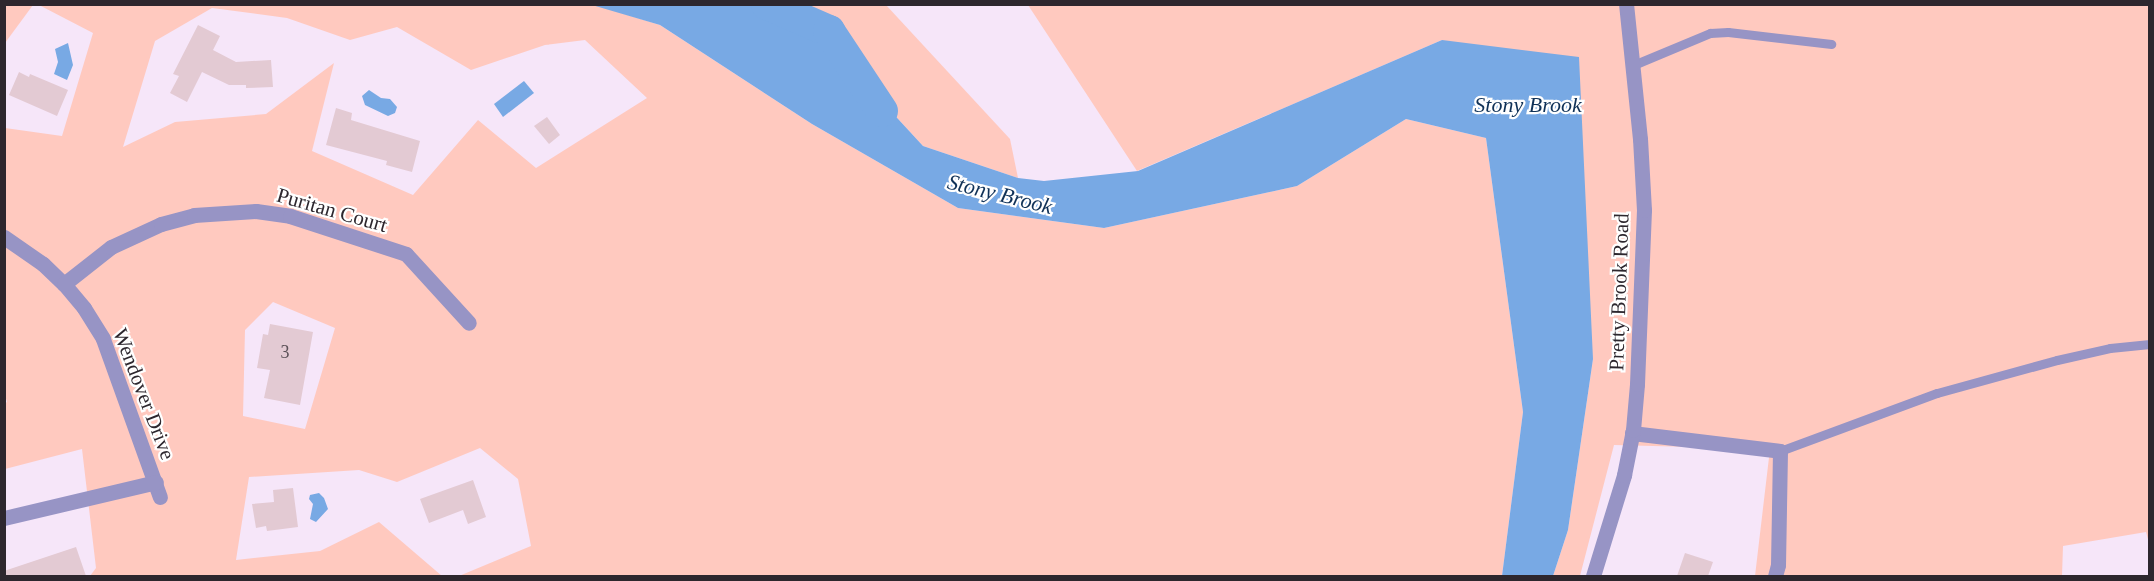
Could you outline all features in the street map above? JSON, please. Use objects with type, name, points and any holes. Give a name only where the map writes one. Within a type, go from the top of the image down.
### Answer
[{"type":"street","name":"Pretty Brook Road","points":[[1593,576],[1624,476],[1632,433],[1644,210],[1640,139],[1626,4]]},
{"type":"street","name":"Puritan Court","points":[[64,284],[111,247],[161,224],[203,214],[256,211],[290,216],[406,254],[469,323]]},
{"type":"street","name":"Wendover Drive","points":[[4,237],[43,264],[64,284],[84,308],[103,339],[160,497]]},
{"type":"street","points":[[1632,433],[1780,451],[1778,566],[1775,576]]},
{"type":"street","points":[[4,518],[156,482]]},
{"type":"lane","points":[[1631,66],[1710,33],[1728,32],[1831,44]]},
{"type":"lane","points":[[1780,451],[1937,393],[2057,360],[2110,348],[2150,344]]},
{"type":"shaded area","points":[[592,4],[660,25],[812,124],[958,208],[1104,228],[1297,186],[1406,119],[1486,138],[1523,412],[1502,576],[459,576],[531,546],[518,479],[480,448],[397,482],[359,470],[249,477],[236,560],[320,551],[379,522],[442,576],[90,576],[96,568],[82,449],[5,469],[4,404],[7,402],[5,395],[5,128],[62,136],[93,33],[39,5]],"holes":[[[212,8],[287,18],[350,40],[397,27],[471,70],[545,45],[585,40],[647,98],[536,168],[478,120],[413,195],[312,151],[334,63],[266,114],[175,122],[123,147],[155,41]],[[273,302],[335,328],[305,429],[243,416],[245,330]]]},
{"type":"shaded area","points":[[4,5],[33,5],[5,43]]},
{"type":"shaded area","points":[[793,5],[886,5],[1010,139],[1018,178],[923,146]]},
{"type":"shaded area","points":[[1028,5],[2149,5],[2149,543],[2146,532],[2063,546],[2062,576],[1755,576],[1770,449],[1614,445],[1580,576],[1553,576],[1568,530],[1593,359],[1442,40],[1137,171]]},
{"type":"water","name":"Stony Brook","points":[[592,5],[793,5],[923,146],[1018,178],[1044,181],[1138,171],[1442,40],[1579,57],[1593,359],[1568,530],[1553,576],[1502,576],[1523,412],[1486,138],[1406,119],[1297,186],[1104,228],[958,208],[812,124],[660,25]]},
{"type":"water","points":[[68,43],[73,65],[67,80],[54,74],[58,62],[55,49]]},
{"type":"water","points":[[524,81],[534,93],[503,117],[494,104]]},
{"type":"water","points":[[369,90],[381,98],[390,99],[397,107],[395,113],[388,116],[365,105],[362,96]]},
{"type":"water","points":[[319,493],[324,498],[328,509],[316,522],[310,519],[313,504],[309,499],[310,495]]},
{"type":"building","points":[[198,25],[220,36],[213,50],[236,62],[271,60],[273,87],[246,88],[246,85],[229,85],[202,72],[187,102],[170,93],[179,76],[173,74]]},
{"type":"building","points":[[19,72],[29,77],[30,74],[68,90],[57,116],[9,95]]},
{"type":"building","points":[[336,108],[352,113],[351,120],[420,141],[412,172],[386,165],[387,161],[326,145]]},
{"type":"building","points":[[547,117],[560,135],[549,144],[534,126]]},
{"type":"building","points":[[270,324],[313,332],[300,405],[264,398],[270,370],[257,368],[263,334],[268,335]]},
{"type":"building","points":[[473,480],[486,517],[468,524],[463,510],[429,523],[420,499]]},
{"type":"building","points":[[293,488],[298,527],[267,531],[266,526],[256,528],[252,504],[274,502],[273,490]]},
{"type":"building","points":[[76,547],[86,576],[4,576],[4,571]]},
{"type":"building","points":[[1685,553],[1713,562],[1708,576],[1677,576]]},
{"type":"waterway","name":"Stony Brook","points":[[767,4],[829,31],[882,111]]}]
